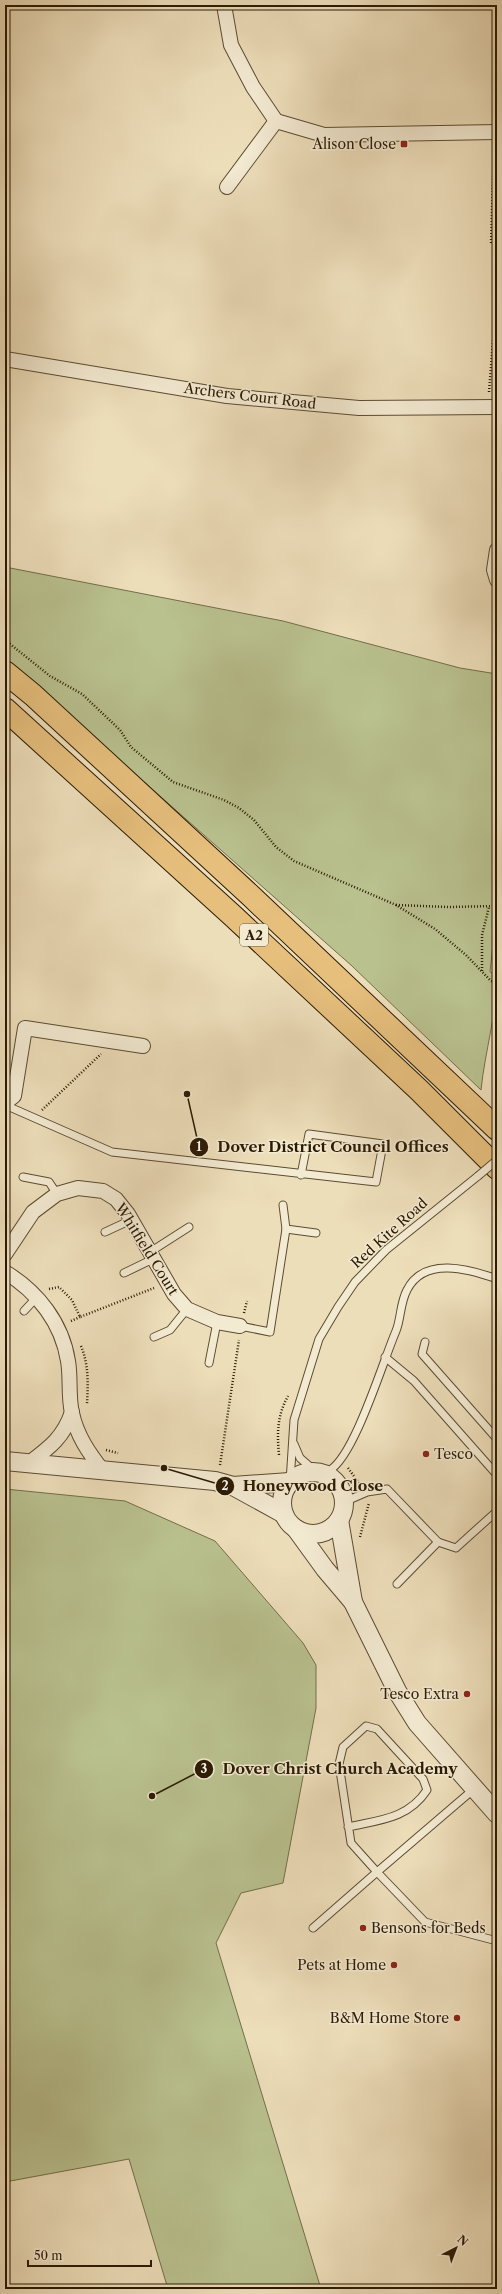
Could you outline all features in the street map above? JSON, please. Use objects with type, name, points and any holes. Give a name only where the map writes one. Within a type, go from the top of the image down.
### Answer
[{"type":"highway","name":"A2","points":[[5,672],[251,896],[497,1129]]},
{"type":"highway","name":"A2","points":[[5,709],[239,921],[418,1090],[487,1172]]},
{"type":"street","points":[[224,5],[231,45],[253,87],[276,121],[324,135],[495,132]]},
{"type":"street","points":[[227,187],[276,121]]},
{"type":"street","name":"Archers Court Road","points":[[5,358],[227,396],[359,408],[492,407]]},
{"type":"street","points":[[497,550],[494,570],[497,580]]},
{"type":"street","points":[[8,1101],[25,1028],[142,1046]]},
{"type":"street","name":"Whitfield Court","points":[[5,1254],[33,1212],[57,1194],[78,1188],[104,1191],[116,1199],[131,1220],[167,1282],[186,1309],[217,1322],[240,1326]]},
{"type":"street","points":[[5,1272],[37,1297],[59,1330],[68,1361],[72,1412],[83,1445],[103,1471]]},
{"type":"street","points":[[29,1463],[56,1442],[66,1428],[72,1412]]},
{"type":"street","points":[[5,1461],[215,1481],[233,1486],[284,1514],[325,1569],[353,1602],[396,1690],[417,1723],[497,1814]]},
{"type":"street","points":[[233,1486],[290,1482],[302,1474],[316,1472],[332,1478],[344,1493],[344,1502],[339,1520],[353,1602]]},
{"type":"street","points":[[284,1514],[283,1497],[290,1482]]},
{"type":"street","points":[[296,1529],[305,1533],[322,1533],[339,1520]]},
{"type":"lane","points":[[8,1101],[112,1152],[301,1175],[376,1182],[383,1144],[309,1134],[301,1175]]},
{"type":"lane","name":"Red Kite Road","points":[[290,1482],[294,1420],[319,1339],[355,1282],[386,1250],[487,1172],[497,1160]]},
{"type":"lane","points":[[23,1177],[49,1182],[57,1194]]},
{"type":"lane","points":[[240,1326],[270,1332],[286,1229],[283,1205]]},
{"type":"lane","points":[[104,1232],[131,1220]]},
{"type":"lane","points":[[124,1273],[152,1256],[189,1227]]},
{"type":"lane","points":[[286,1229],[316,1232]]},
{"type":"lane","points":[[316,1472],[330,1471],[340,1462],[354,1437],[396,1330],[407,1290],[418,1277],[432,1269],[450,1267],[484,1273],[497,1278]]},
{"type":"lane","points":[[24,1311],[37,1297]]},
{"type":"lane","points":[[154,1337],[170,1330],[186,1309]]},
{"type":"lane","points":[[209,1363],[217,1322]]},
{"type":"lane","points":[[425,1342],[422,1354],[497,1439]]},
{"type":"lane","points":[[385,1357],[414,1381],[497,1475]]},
{"type":"lane","name":"Red Kite Road","points":[[293,1434],[300,1458],[316,1472]]},
{"type":"lane","points":[[344,1502],[367,1492],[387,1489],[438,1542],[456,1548],[497,1511]]},
{"type":"lane","points":[[397,1584],[438,1542]]},
{"type":"lane","points":[[348,1827],[401,1815],[421,1799],[427,1790],[423,1779],[377,1729],[366,1726],[343,1747],[339,1764],[350,1843],[425,1922],[497,1941]]},
{"type":"lane","points":[[313,1928],[474,1789]]},
{"type":"lane","points":[[126,2289],[142,2289]]},
{"type":"path","points":[[495,132],[491,244],[497,243]]},
{"type":"path","points":[[492,407],[497,289]]},
{"type":"path","points":[[5,640],[50,676],[82,694],[120,730],[131,747],[173,782],[239,808],[254,820],[276,847],[294,861],[396,905],[435,929],[466,955],[491,981],[497,983]]},
{"type":"path","points":[[396,905],[497,906]]},
{"type":"path","points":[[482,972],[482,935],[489,907]]},
{"type":"path","points":[[8,1101],[42,1110],[102,1053],[118,1042]]},
{"type":"path","points":[[71,1321],[167,1282]]},
{"type":"path","points":[[51,1292],[46,1289],[59,1287],[67,1293],[80,1317]]},
{"type":"path","points":[[68,1314],[73,1326]]},
{"type":"path","points":[[220,1470],[240,1326]]},
{"type":"path","points":[[80,1343],[86,1357],[88,1383],[87,1407]]},
{"type":"path","points":[[102,1447],[126,1454]]},
{"type":"green space","points":[[5,567],[283,621],[460,668],[497,674],[497,906],[490,972],[497,975],[495,1004],[481,1090],[352,966],[5,659]]},
{"type":"green space","points":[[5,1489],[125,1501],[215,1541],[303,1643],[316,1665],[316,1708],[283,1883],[241,1893],[216,1943],[321,2289],[168,2289],[129,2159],[5,2182]]},
{"type":"place","name":"Alison Close","points":[[404,144]]},
{"type":"place","name":"Dover District Council Offices","points":[[187,1094]]},
{"type":"place","name":"Tesco","points":[[426,1454]]},
{"type":"place","name":"Honeywood Close","points":[[164,1468]]},
{"type":"place","name":"Tesco Extra","points":[[467,1694]]},
{"type":"place","name":"Dover Christ Church Academy","points":[[152,1796]]},
{"type":"place","name":"Bensons for Beds","points":[[363,1928]]},
{"type":"place","name":"Pets at Home","points":[[394,1965]]},
{"type":"place","name":"B&M Home Store","points":[[457,2018]]}]
